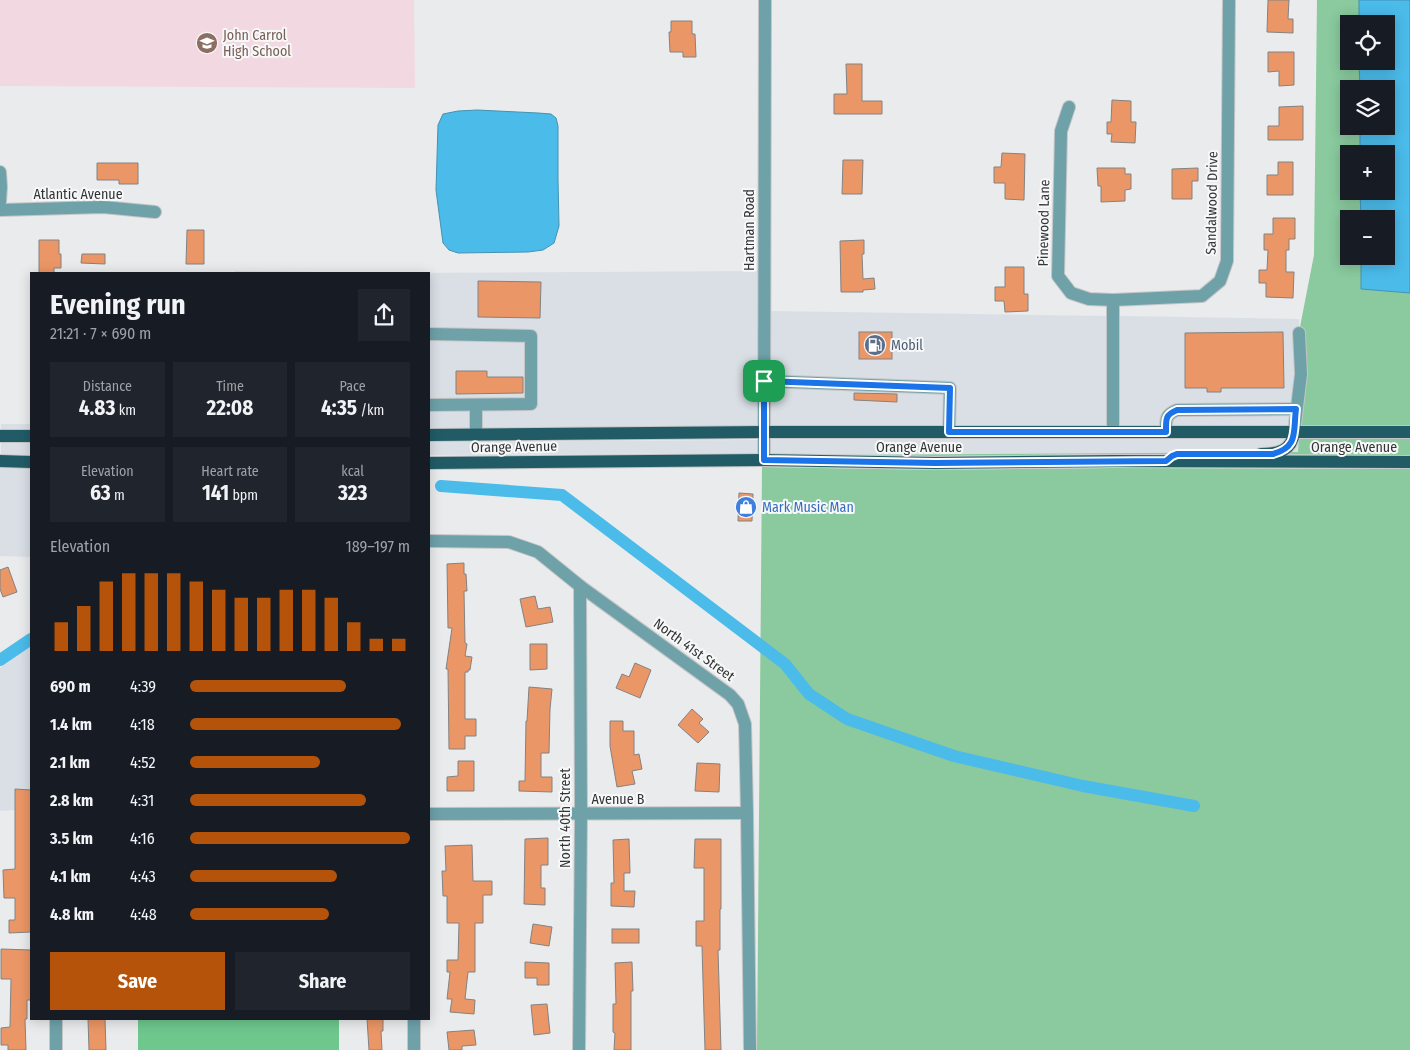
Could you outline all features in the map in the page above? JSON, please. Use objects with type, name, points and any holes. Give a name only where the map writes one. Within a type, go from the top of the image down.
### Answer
[{"type":"main road","name":"Orange Avenue","points":[[430,435],[764,432],[1410,432]]},
{"type":"main road","points":[[1166,461],[1177,454],[1273,454],[1282,452],[1293,439],[1294,432]]},
{"type":"main road","points":[[0,436],[30,436]]},
{"type":"main road","name":"Orange Avenue","points":[[430,463],[764,460],[935,463],[1166,461],[1410,462]]},
{"type":"main road","points":[[0,461],[30,462]]},
{"type":"street","name":"Hartman Road","points":[[764,460],[765,0]]},
{"type":"street","name":"Sandalwood Drive","points":[[1113,300],[1202,296],[1220,281],[1226,261],[1229,0]]},
{"type":"street","name":"Pinewood Lane","points":[[1069,107],[1061,131],[1058,276],[1071,293],[1089,299],[1113,300]]},
{"type":"street","points":[[0,172],[2,187],[0,202]]},
{"type":"street","name":"Atlantic Avenue","points":[[0,210],[103,207],[155,212]]},
{"type":"street","points":[[1113,300],[1113,432]]},
{"type":"street","points":[[1294,432],[1300,374],[1300,333]]},
{"type":"street","points":[[430,334],[531,336],[531,404],[430,405]]},
{"type":"street","points":[[764,381],[950,388],[949,432]]},
{"type":"street","points":[[476,405],[476,435]]},
{"type":"street","points":[[1166,432],[1166,419],[1168,415],[1177,410],[1296,409]]},
{"type":"street","name":"North 41st Street","points":[[430,541],[509,542],[538,552],[580,586],[730,695],[738,704],[745,724],[750,1050]]},
{"type":"street","name":"North 40th Street","points":[[579,1050],[580,586]]},
{"type":"street","name":"Avenue B","points":[[430,814],[747,814]]},
{"type":"street","points":[[56,1020],[56,1050]]},
{"type":"street","points":[[414,1020],[414,1050]]},
{"type":"shaded area","name":"John Carrol High School","points":[[0,0],[414,0],[415,88],[0,86]]},
{"type":"shaded area","points":[[235,271],[321,272],[235,272]]},
{"type":"shaded area","points":[[758,271],[758,426],[430,428],[430,273]]},
{"type":"shaded area","points":[[771,311],[1107,316],[1107,425],[770,425]]},
{"type":"shaded area","points":[[1120,316],[1299,319],[1299,425],[1120,425]]},
{"type":"shaded area","points":[[1,424],[30,424],[30,429],[1,429]]},
{"type":"shaded area","points":[[770,439],[1299,439],[1299,452],[845,455],[770,453]]},
{"type":"shaded area","points":[[758,440],[758,453],[430,455],[430,442]]},
{"type":"shaded area","points":[[1,443],[30,443],[30,455],[1,454]]},
{"type":"shaded area","points":[[0,468],[30,469],[30,557],[0,556]]},
{"type":"shaded area","points":[[29,635],[30,809],[0,811],[0,668]]},
{"type":"green space","points":[[1317,0],[1359,0],[1359,15],[1340,15],[1340,70],[1359,70],[1360,80],[1340,80],[1340,135],[1360,135],[1360,145],[1340,145],[1340,200],[1360,200],[1361,210],[1340,210],[1340,265],[1361,265],[1362,289],[1410,293],[1410,425],[1299,425],[1299,332],[1314,255]]},
{"type":"green space","points":[[1299,439],[1410,439],[1410,455],[845,455],[1298,452]]},
{"type":"green space","points":[[762,467],[935,470],[1113,468],[1410,469],[1410,1050],[757,1050]]},
{"type":"green space","points":[[138,1020],[339,1020],[339,1050],[138,1050]]},
{"type":"water","points":[[1359,0],[1410,0],[1410,293],[1361,289],[1361,265],[1395,265],[1395,210],[1361,210],[1360,200],[1395,200],[1395,145],[1360,145],[1360,135],[1395,135],[1395,80],[1360,80],[1359,70],[1395,70],[1395,15],[1359,15]]},
{"type":"water","points":[[477,110],[551,114],[556,118],[558,126],[559,226],[554,243],[543,250],[458,253],[449,250],[443,243],[436,190],[438,125],[443,114]]},
{"type":"building","points":[[1268,0],[1289,0],[1288,19],[1293,19],[1293,33],[1267,32]]},
{"type":"building","points":[[671,21],[692,21],[692,34],[695,34],[696,57],[683,57],[683,52],[670,52],[669,32],[671,32]]},
{"type":"building","points":[[1268,52],[1294,52],[1294,85],[1279,86],[1279,71],[1268,72]]},
{"type":"building","points":[[846,64],[862,64],[862,101],[882,101],[882,114],[834,114],[834,94],[847,94]]},
{"type":"building","points":[[1112,100],[1131,101],[1131,122],[1136,122],[1135,143],[1111,142],[1112,134],[1107,134],[1107,122],[1111,122]]},
{"type":"building","points":[[1303,106],[1303,140],[1268,140],[1268,126],[1279,126],[1279,107]]},
{"type":"building","points":[[1002,153],[1025,154],[1024,200],[1005,199],[1005,183],[994,183],[994,167],[1001,167]]},
{"type":"building","points":[[843,160],[863,160],[862,194],[842,194]]},
{"type":"building","points":[[1278,162],[1293,162],[1293,195],[1267,195],[1267,175],[1278,175]]},
{"type":"building","points":[[97,163],[138,163],[138,184],[119,184],[119,180],[97,180]]},
{"type":"building","points":[[1097,168],[1125,168],[1125,174],[1131,174],[1131,189],[1125,190],[1125,201],[1101,202],[1101,186],[1098,186]]},
{"type":"building","points":[[1198,168],[1198,181],[1192,181],[1192,199],[1172,199],[1172,169]]},
{"type":"building","points":[[1273,218],[1295,218],[1295,239],[1289,239],[1289,250],[1286,250],[1286,272],[1294,272],[1293,298],[1266,297],[1266,283],[1259,283],[1259,270],[1267,270],[1268,250],[1264,250],[1264,234],[1273,234]]},
{"type":"building","points":[[187,230],[204,230],[204,264],[186,264]]},
{"type":"building","points":[[39,240],[59,240],[61,268],[54,268],[54,272],[39,272]]},
{"type":"building","points":[[864,240],[864,254],[862,254],[863,279],[874,278],[875,289],[863,290],[863,292],[841,292],[840,241]]},
{"type":"building","points":[[82,254],[105,254],[105,264],[81,263]]},
{"type":"building","points":[[1005,267],[1024,267],[1024,294],[1028,294],[1028,311],[1005,312],[1004,301],[995,301],[995,287],[1005,287]]},
{"type":"building","points":[[478,281],[541,282],[540,318],[478,317]]},
{"type":"building","name":"Mobil","points":[[859,332],[892,332],[892,359],[859,359]]},
{"type":"building","points":[[1283,332],[1284,388],[1221,388],[1221,392],[1207,392],[1207,388],[1185,388],[1185,333]]},
{"type":"building","points":[[456,371],[487,371],[487,377],[523,377],[523,393],[456,394]]},
{"type":"building","points":[[854,393],[897,394],[897,402],[854,400]]},
{"type":"building","points":[[739,493],[753,494],[752,521],[738,521]]},
{"type":"building","points":[[464,563],[467,591],[464,591],[465,643],[467,644],[465,656],[472,657],[470,670],[465,672],[465,719],[476,719],[476,736],[465,736],[465,749],[449,749],[448,669],[446,669],[452,628],[448,628],[447,564]]},
{"type":"building","points":[[8,567],[17,592],[3,597],[0,589],[0,570]]},
{"type":"building","points":[[535,596],[538,609],[550,607],[553,622],[526,627],[520,599]]},
{"type":"building","points":[[530,644],[547,644],[547,669],[530,670]]},
{"type":"building","points":[[635,663],[651,670],[640,698],[616,688],[622,674],[629,677]]},
{"type":"building","points":[[529,687],[552,689],[549,753],[541,753],[541,777],[552,777],[552,792],[519,791],[519,781],[525,781],[526,721]]},
{"type":"building","points":[[692,709],[703,719],[699,723],[709,732],[698,743],[678,725]]},
{"type":"building","points":[[610,721],[623,721],[623,731],[634,731],[634,755],[639,754],[642,769],[632,771],[635,784],[617,787],[610,746]]},
{"type":"building","points":[[458,761],[474,761],[474,791],[447,791],[447,777],[458,776]]},
{"type":"building","points":[[697,763],[720,764],[719,792],[695,791]]},
{"type":"building","points":[[15,789],[30,790],[30,932],[9,933],[9,920],[15,920],[15,898],[4,898],[3,870],[15,869]]},
{"type":"building","points":[[548,838],[548,865],[541,865],[541,888],[545,888],[545,905],[524,904],[525,839]]},
{"type":"building","points":[[629,839],[630,873],[624,873],[624,891],[635,891],[634,907],[611,906],[611,883],[614,883],[613,840]]},
{"type":"building","points":[[695,839],[721,839],[720,950],[718,950],[721,1050],[705,1050],[702,946],[696,946],[696,921],[704,921],[704,868],[694,868]]},
{"type":"building","points":[[472,845],[473,881],[492,881],[492,895],[483,895],[483,923],[475,923],[475,972],[468,972],[465,999],[475,1000],[474,1014],[450,1012],[452,999],[447,999],[450,972],[447,972],[447,960],[458,960],[459,923],[447,923],[447,896],[443,896],[442,871],[446,871],[445,846]]},
{"type":"building","points":[[533,924],[552,927],[549,946],[530,943]]},
{"type":"building","points":[[612,929],[639,929],[639,943],[612,943]]},
{"type":"building","points":[[1,949],[30,950],[30,1000],[27,1000],[27,1019],[25,1019],[26,1050],[8,1050],[8,1045],[1,1045],[1,1028],[10,1027],[11,979],[1,979]]},
{"type":"building","points":[[525,962],[549,963],[549,985],[537,985],[537,978],[525,978]]},
{"type":"building","points":[[632,962],[631,1050],[614,1050],[613,1004],[616,1004],[615,963]]},
{"type":"building","points":[[547,1004],[550,1033],[534,1035],[531,1005]]},
{"type":"building","points":[[88,1020],[105,1020],[106,1050],[89,1050]]},
{"type":"building","points":[[367,1020],[383,1020],[383,1031],[381,1031],[382,1050],[369,1050]]},
{"type":"building","points":[[474,1030],[476,1045],[462,1046],[462,1050],[449,1050],[447,1032]]},
{"type":"waterway","points":[[441,486],[562,495],[785,664],[809,694],[847,719],[954,756],[1083,786],[1194,806]]},
{"type":"waterway","points":[[0,660],[30,640]]},
{"type":"place","name":"John Carrol High School","points":[[207,43]]},
{"type":"place","name":"Mobil","points":[[875,345]]},
{"type":"place","name":"Mark Music Man","points":[[746,507]]},
{"type":"route","points":[[764,381],[950,388],[949,432],[1166,432],[1166,419],[1168,415],[1177,410],[1296,409],[1291,443],[1282,452],[1273,454],[1177,454],[1166,461],[935,463],[764,460],[764,381]]}]
